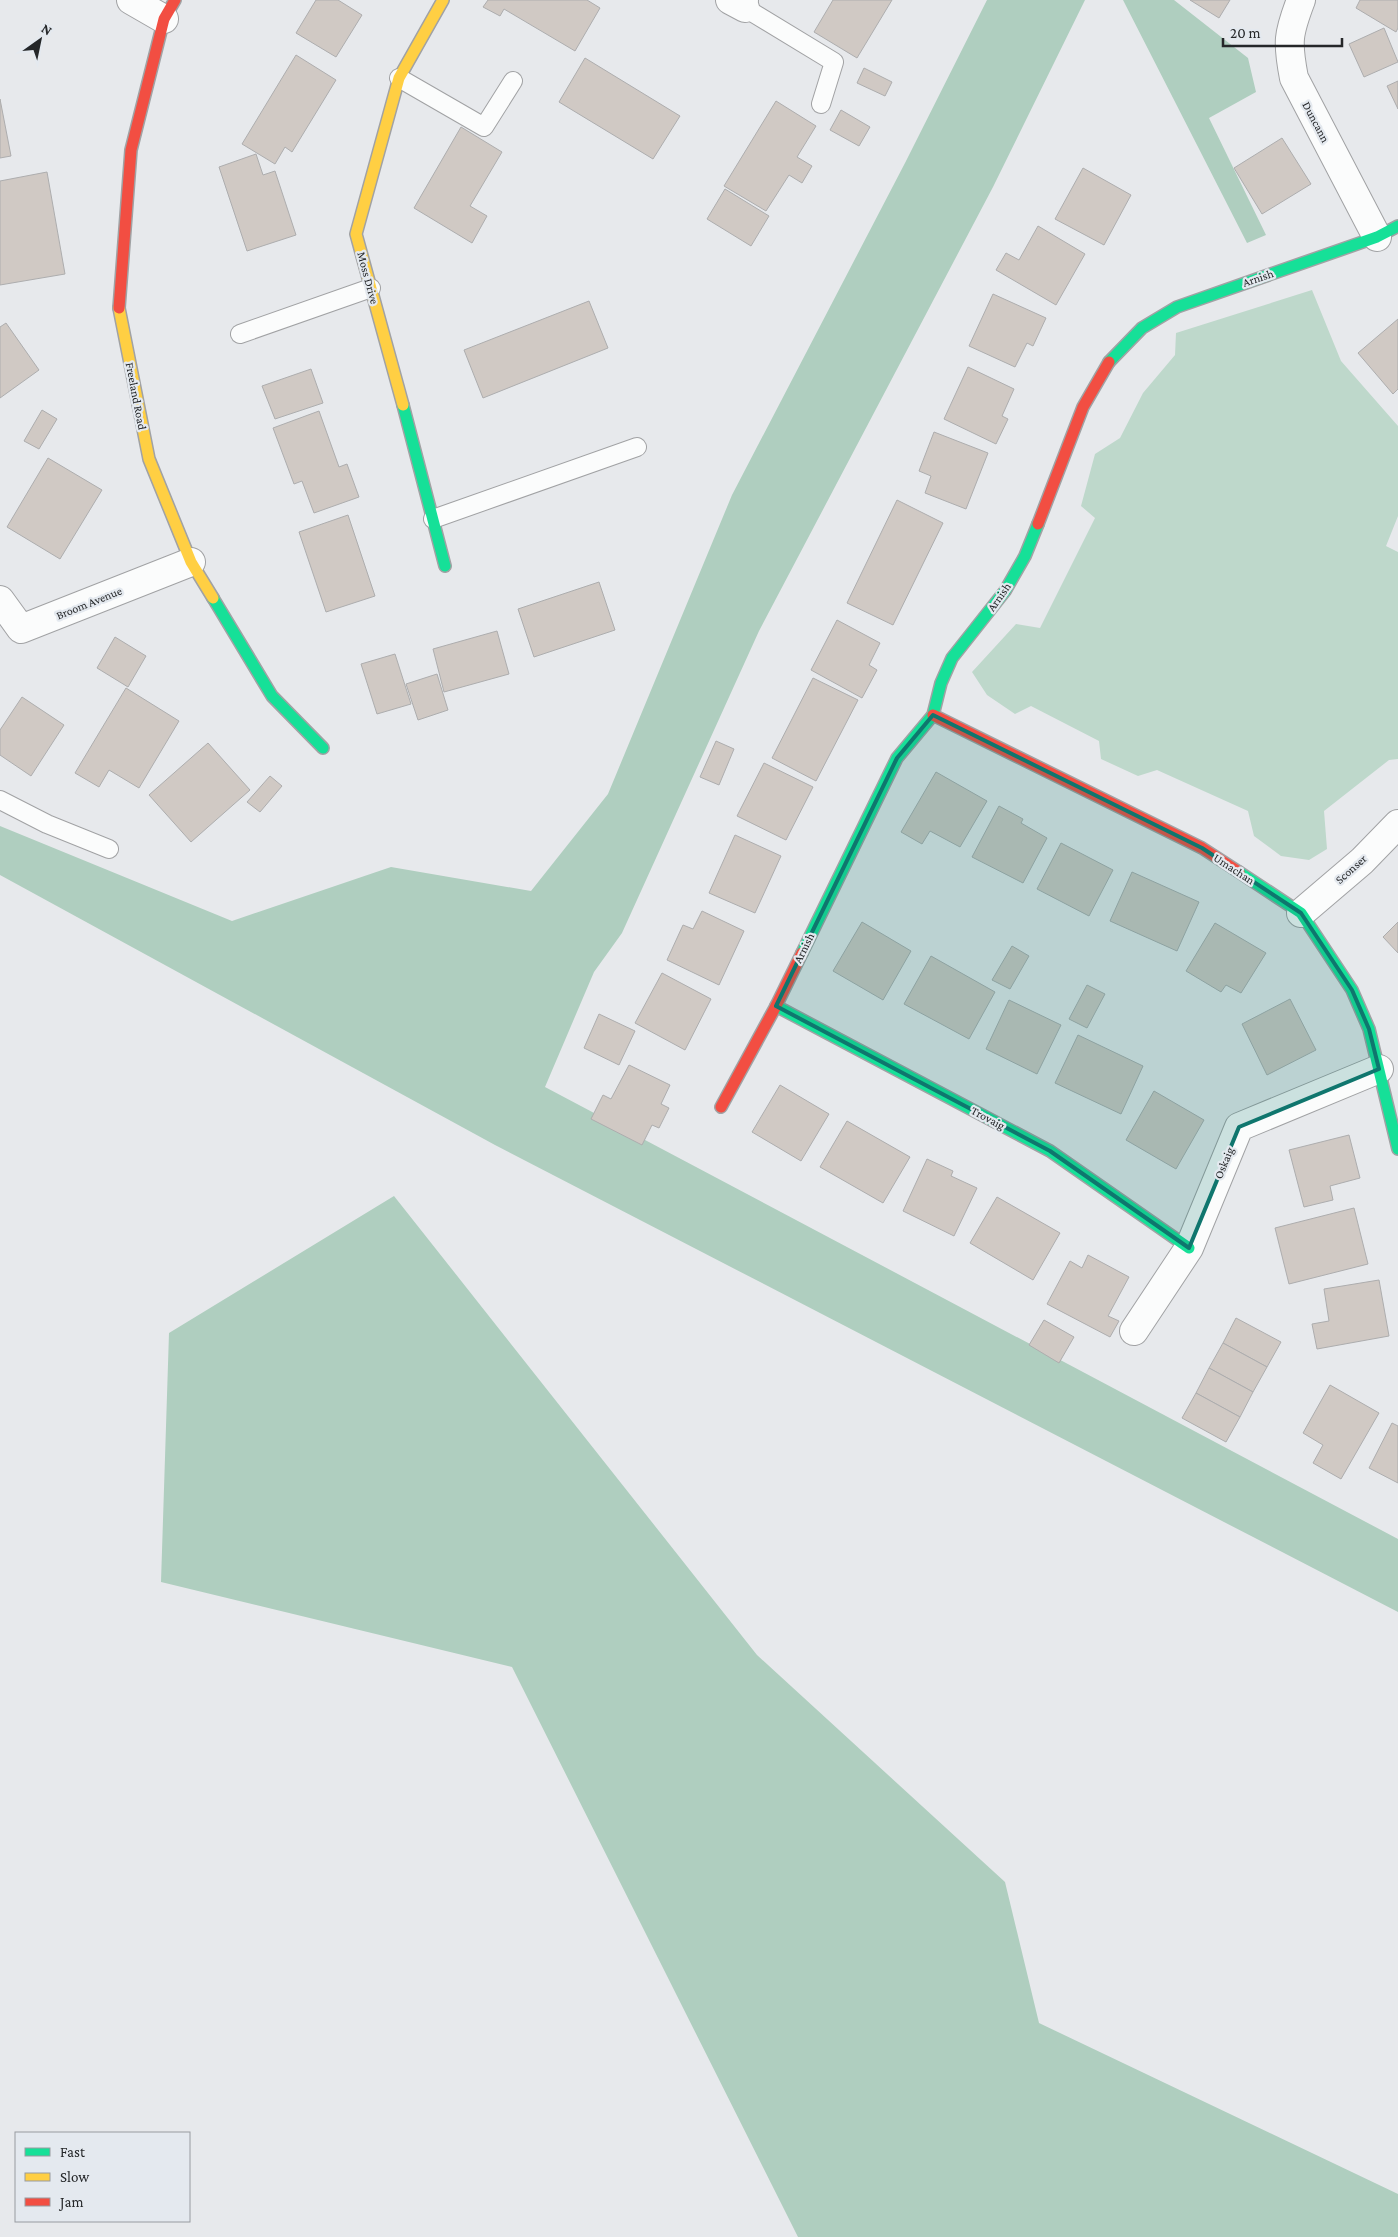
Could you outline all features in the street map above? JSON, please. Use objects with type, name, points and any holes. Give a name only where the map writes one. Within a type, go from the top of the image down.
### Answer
[{"type":"street","points":[[131,0],[169,10]]},
{"type":"street","name":"Moss Drive","points":[[443,0],[399,78],[356,234],[434,519],[445,566]]},
{"type":"street","name":"Duncann","points":[[1301,0],[1291,27],[1288,50],[1294,78],[1387,232]]},
{"type":"street","name":"Freeland Road","points":[[169,10],[131,150],[118,302],[149,459],[191,562],[272,696],[323,748]]},
{"type":"street","name":"Arnish","points":[[721,1108],[776,1006],[897,758],[932,715],[941,682],[952,658],[1005,591],[1025,556],[1083,407],[1098,378],[1113,356],[1142,328],[1177,307],[1387,232]]},
{"type":"street","name":"Broom Avenue","points":[[0,600],[11,634],[191,562]]},
{"type":"street","name":"Umachan","points":[[932,715],[1202,848],[1301,913],[1352,990],[1369,1029],[1398,1149]]},
{"type":"street","name":"Sconser","points":[[1301,913],[1362,861],[1398,824]]},
{"type":"street","name":"Trovaig","points":[[776,1006],[1050,1151],[1189,1248]]},
{"type":"street","name":"Oskaig","points":[[1134,1331],[1189,1248],[1239,1127],[1379,1069]]},
{"type":"lane","points":[[742,3],[834,62],[821,104]]},
{"type":"lane","points":[[399,78],[484,127],[513,81]]},
{"type":"lane","points":[[240,334],[371,288]]},
{"type":"lane","points":[[434,519],[637,447]]},
{"type":"lane","points":[[0,800],[47,824],[109,849]]},
{"type":"highlighted area","points":[[933,715],[1202,848],[1301,913],[1352,990],[1369,1029],[1379,1069],[1239,1127],[1189,1248],[1050,1151],[776,1006],[897,758]]},
{"type":"green space","points":[[987,0],[1085,0],[993,187],[759,631],[622,933],[594,972],[545,1087],[1398,1539],[1398,1612],[495,1145],[0,875],[0,826],[232,921],[391,867],[531,891],[608,794],[732,495],[905,163]]},
{"type":"green space","points":[[1123,0],[1174,0],[1248,58],[1256,92],[1209,118],[1266,235],[1247,243]]},
{"type":"green space","points":[[1312,290],[1341,361],[1398,426],[1398,516],[1386,546],[1398,552],[1398,759],[1389,760],[1324,811],[1327,849],[1309,860],[1281,856],[1254,836],[1248,811],[1157,770],[1138,776],[1101,759],[1099,741],[1031,706],[1015,714],[987,695],[972,672],[1016,624],[1040,628],[1095,518],[1081,506],[1095,454],[1120,438],[1143,393],[1175,355],[1176,333]]},
{"type":"green space","points":[[394,1196],[757,1655],[1005,1882],[1039,2023],[1398,2194],[1398,2237],[798,2237],[512,1667],[161,1582],[169,1333]]},
{"type":"building","points":[[316,0],[338,0],[362,15],[336,57],[296,33]]},
{"type":"building","points":[[488,0],[587,0],[600,8],[575,51],[504,9],[500,16],[483,7]]},
{"type":"building","points":[[833,0],[892,0],[857,58],[814,32]]},
{"type":"building","points":[[1190,0],[1230,0],[1219,18]]},
{"type":"building","points":[[1360,0],[1398,0],[1398,28],[1396,32],[1356,8]]},
{"type":"building","points":[[1384,28],[1398,62],[1364,77],[1349,44]]},
{"type":"building","points":[[296,55],[336,80],[292,152],[285,147],[275,164],[242,144]]},
{"type":"building","points":[[585,58],[680,116],[653,159],[559,102]]},
{"type":"building","points":[[864,68],[892,82],[885,96],[857,83]]},
{"type":"building","points":[[1398,81],[1398,109],[1387,86]]},
{"type":"building","points":[[0,99],[11,156],[0,158]]},
{"type":"building","points":[[776,101],[816,126],[797,157],[812,166],[802,183],[789,175],[766,211],[724,186]]},
{"type":"building","points":[[841,110],[870,127],[859,146],[830,130]]},
{"type":"building","points":[[461,127],[502,152],[470,206],[487,216],[472,243],[414,208]]},
{"type":"building","points":[[1282,138],[1311,184],[1262,214],[1234,168]]},
{"type":"building","points":[[256,154],[263,175],[275,171],[296,235],[247,251],[219,167]]},
{"type":"building","points":[[1083,168],[1131,195],[1104,245],[1055,219]]},
{"type":"building","points":[[47,172],[65,274],[0,285],[0,181]]},
{"type":"building","points":[[725,189],[769,216],[751,246],[707,219]]},
{"type":"building","points":[[1038,226],[1085,254],[1056,305],[996,270],[1006,253],[1019,260]]},
{"type":"building","points":[[993,294],[1046,318],[1033,346],[1027,343],[1015,367],[969,346]]},
{"type":"building","points":[[589,301],[608,348],[483,398],[464,350]]},
{"type":"building","points":[[1398,319],[1398,389],[1393,394],[1358,353]]},
{"type":"building","points":[[6,323],[39,370],[0,398],[0,327]]},
{"type":"building","points":[[968,367],[1014,389],[1002,416],[1008,419],[996,444],[944,419]]},
{"type":"building","points":[[311,369],[323,403],[275,419],[262,386]]},
{"type":"building","points":[[42,410],[57,419],[39,449],[24,441]]},
{"type":"building","points":[[319,411],[339,467],[347,464],[359,497],[314,513],[302,481],[294,484],[273,428]]},
{"type":"building","points":[[934,432],[988,453],[966,509],[925,493],[931,476],[919,471]]},
{"type":"building","points":[[48,458],[102,490],[60,559],[7,527]]},
{"type":"building","points":[[897,500],[943,523],[893,625],[847,603]]},
{"type":"building","points":[[348,515],[375,596],[326,612],[299,532]]},
{"type":"building","points":[[599,582],[615,630],[534,657],[518,609]]},
{"type":"building","points":[[837,620],[880,643],[869,665],[877,670],[862,698],[811,670]]},
{"type":"building","points":[[497,631],[509,674],[444,692],[433,649]]},
{"type":"building","points":[[115,637],[146,656],[128,687],[97,668]]},
{"type":"building","points":[[395,654],[411,704],[377,714],[361,664]]},
{"type":"building","points":[[437,674],[448,710],[418,720],[406,684]]},
{"type":"building","points":[[813,678],[858,700],[816,781],[772,758]]},
{"type":"building","points":[[126,688],[179,721],[139,788],[109,770],[99,787],[75,773]]},
{"type":"building","points":[[22,697],[64,725],[31,776],[0,755],[0,730]]},
{"type":"building","points":[[716,741],[734,749],[719,785],[700,777]]},
{"type":"building","points":[[208,743],[250,790],[191,842],[149,795]]},
{"type":"building","points":[[764,763],[813,787],[786,840],[737,816]]},
{"type":"building","points":[[936,772],[987,801],[960,847],[930,831],[922,844],[901,832]]},
{"type":"building","points":[[270,776],[282,786],[260,812],[247,802]]},
{"type":"building","points":[[999,806],[1023,819],[1021,823],[1047,838],[1023,883],[972,857]]},
{"type":"building","points":[[735,835],[781,856],[755,913],[709,893]]},
{"type":"building","points":[[1061,843],[1113,870],[1089,916],[1037,889]]},
{"type":"building","points":[[1132,872],[1199,902],[1177,951],[1110,921]]},
{"type":"building","points":[[702,911],[744,931],[719,985],[667,960],[683,925],[693,929]]},
{"type":"building","points":[[862,922],[911,951],[883,1000],[833,971]]},
{"type":"building","points":[[1398,922],[1398,953],[1383,937]]},
{"type":"building","points":[[1215,923],[1266,953],[1241,993],[1226,985],[1221,992],[1186,971]]},
{"type":"building","points":[[1012,946],[1029,956],[1010,989],[992,980]]},
{"type":"building","points":[[931,956],[995,992],[969,1039],[904,1004]]},
{"type":"building","points":[[662,973],[711,999],[685,1050],[635,1023]]},
{"type":"building","points":[[1087,985],[1105,994],[1087,1028],[1069,1019]]},
{"type":"building","points":[[1290,999],[1316,1050],[1267,1075],[1242,1024]]},
{"type":"building","points":[[1009,1000],[1061,1025],[1037,1074],[986,1049]]},
{"type":"building","points":[[599,1014],[635,1031],[619,1065],[584,1048]]},
{"type":"building","points":[[1078,1035],[1143,1066],[1121,1114],[1055,1083]]},
{"type":"building","points":[[629,1065],[670,1085],[661,1104],[669,1108],[659,1128],[652,1125],[642,1145],[591,1119],[603,1095],[611,1099]]},
{"type":"building","points":[[780,1085],[829,1114],[801,1161],[752,1132]]},
{"type":"building","points":[[1154,1091],[1204,1120],[1176,1169],[1126,1140]]},
{"type":"building","points":[[847,1121],[910,1157],[883,1203],[820,1167]]},
{"type":"building","points":[[1349,1135],[1360,1178],[1330,1186],[1333,1200],[1304,1207],[1289,1150]]},
{"type":"building","points":[[927,1159],[953,1171],[951,1176],[977,1188],[954,1236],[903,1211]]},
{"type":"building","points":[[997,1197],[1060,1233],[1033,1280],[970,1243]]},
{"type":"building","points":[[1354,1208],[1368,1264],[1289,1284],[1275,1228]]},
{"type":"building","points":[[1088,1255],[1129,1277],[1108,1316],[1119,1321],[1110,1337],[1047,1304],[1070,1261],[1082,1268]]},
{"type":"building","points":[[1379,1280],[1389,1336],[1317,1349],[1312,1324],[1329,1321],[1324,1289]]},
{"type":"building","points":[[1236,1318],[1281,1342],[1267,1367],[1223,1343]]},
{"type":"building","points":[[1044,1320],[1074,1337],[1059,1363],[1029,1345]]},
{"type":"building","points":[[1223,1343],[1267,1367],[1253,1392],[1209,1368]]},
{"type":"building","points":[[1209,1368],[1253,1392],[1240,1417],[1196,1393]]},
{"type":"building","points":[[1330,1385],[1379,1413],[1341,1479],[1313,1463],[1323,1445],[1303,1433]]},
{"type":"building","points":[[1196,1393],[1240,1417],[1226,1442],[1182,1418]]},
{"type":"building","points":[[1392,1423],[1398,1426],[1398,1483],[1369,1468]]},
{"type":"traffic: fast","points":[[1109,362],[1142,328],[1177,307],[1377,237],[1398,226]]},
{"type":"traffic: fast","points":[[403,405],[445,566]]},
{"type":"traffic: fast","points":[[802,953],[897,758],[933,715],[941,683],[952,658],[1005,591],[1025,556],[1038,524]]},
{"type":"traffic: fast","points":[[213,598],[272,696],[323,748]]},
{"type":"traffic: fast","points":[[1239,872],[1301,913],[1352,990],[1369,1029],[1398,1149]]},
{"type":"traffic: fast","points":[[776,1006],[1050,1151],[1189,1248]]},
{"type":"traffic: slow","points":[[403,405],[356,234],[399,78],[443,0]]},
{"type":"traffic: slow","points":[[119,308],[149,459],[191,562],[213,598]]},
{"type":"traffic: jam","points":[[119,308],[131,150],[164,19],[175,0]]},
{"type":"traffic: jam","points":[[1038,524],[1083,407],[1109,362]]},
{"type":"traffic: jam","points":[[933,715],[1202,848],[1239,872]]},
{"type":"traffic: jam","points":[[721,1107],[776,1006],[802,953]]}]
